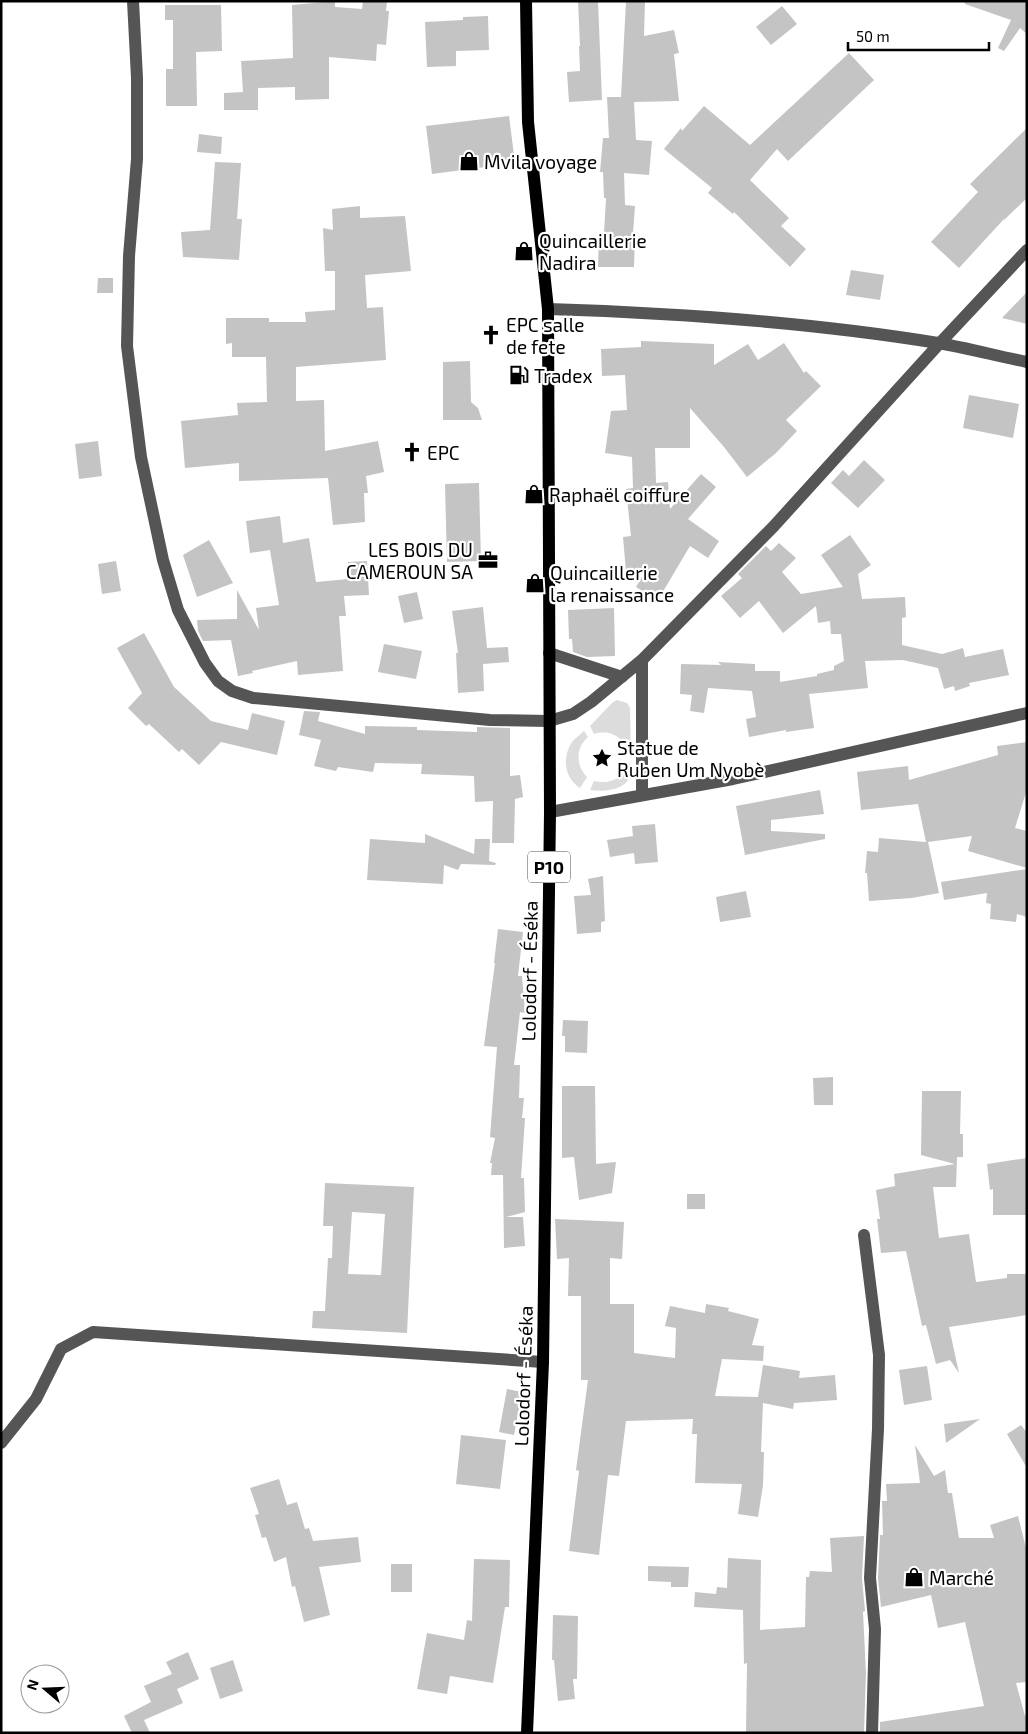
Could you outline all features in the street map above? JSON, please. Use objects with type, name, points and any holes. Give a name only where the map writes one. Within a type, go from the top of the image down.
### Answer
[{"type":"main road","name":"Lolodorf - Éséka","points":[[526,1],[528,122],[548,309],[550,812],[544,1362],[527,1733]]},
{"type":"street","points":[[133,1],[137,78],[136,158],[129,256],[126,346],[141,456],[162,560],[178,610],[205,663],[218,681],[232,691],[253,698],[490,720],[549,721],[573,714],[591,702],[642,660],[774,526],[1027,250]]},
{"type":"street","points":[[548,309],[620,311],[758,322],[939,344],[1027,362]]},
{"type":"street","points":[[549,653],[622,677]]},
{"type":"street","points":[[642,660],[642,795]]},
{"type":"street","points":[[550,812],[733,779],[1027,714]]},
{"type":"street","points":[[864,1235],[879,1355],[876,1475],[870,1578],[875,1629],[872,1733]]},
{"type":"street","points":[[1,1443],[36,1399],[61,1349],[93,1332],[544,1362]]},
{"type":"shaded area","points":[[617,700],[627,703],[630,708],[631,752],[629,752],[620,738],[605,733],[594,734],[590,726]]},
{"type":"shaded area","points":[[584,731],[588,737],[581,746],[578,757],[583,773],[587,777],[580,788],[571,779],[566,767],[566,761],[572,742]]},
{"type":"shaded area","points":[[629,761],[630,777],[621,786],[614,789],[590,790],[594,781],[606,782],[616,779],[624,772]]},
{"type":"building","points":[[335,1],[335,7],[362,9],[363,1],[387,1],[386,11],[389,11],[386,45],[377,44],[376,61],[329,57],[329,99],[295,100],[295,87],[258,88],[258,110],[224,110],[224,93],[243,92],[241,61],[293,58],[292,5]]},
{"type":"building","points":[[578,1],[598,1],[602,100],[569,102],[567,72],[580,71]]},
{"type":"building","points":[[626,1],[645,1],[644,36],[674,30],[679,53],[674,54],[679,101],[634,102],[636,140],[652,141],[649,175],[624,173],[625,205],[635,206],[633,233],[635,233],[634,267],[598,267],[599,233],[604,233],[606,198],[604,198],[603,172],[600,172],[603,138],[609,138],[607,97],[621,97]]},
{"type":"building","points":[[965,1],[1027,1],[1027,34],[1020,28],[1004,51],[998,48],[1011,20],[965,4]]},
{"type":"building","points":[[165,5],[221,5],[222,51],[196,52],[197,106],[166,106],[166,69],[173,69],[173,20],[165,20]]},
{"type":"building","points":[[782,6],[797,24],[771,45],[756,27]]},
{"type":"building","points":[[488,16],[489,50],[456,51],[456,66],[427,67],[425,22],[463,20],[463,17]]},
{"type":"building","points":[[849,53],[874,80],[788,161],[777,149],[750,180],[789,218],[781,226],[806,249],[790,267],[734,212],[733,214],[708,193],[712,188],[664,149],[681,128],[682,131],[704,106],[750,145]]},
{"type":"building","points":[[509,116],[515,163],[432,174],[426,126]]},
{"type":"building","points":[[1027,128],[1027,198],[1004,219],[959,268],[931,242],[978,192],[970,184]]},
{"type":"building","points":[[199,134],[222,137],[221,154],[197,152]]},
{"type":"building","points":[[215,162],[241,163],[237,219],[242,219],[239,260],[183,257],[181,232],[210,230]]},
{"type":"building","points":[[360,206],[360,218],[405,216],[411,271],[365,275],[367,308],[383,307],[386,360],[296,367],[296,401],[324,400],[325,451],[378,441],[384,472],[366,476],[368,493],[364,493],[365,522],[333,525],[328,478],[239,481],[239,463],[185,468],[181,421],[238,415],[237,403],[267,402],[266,357],[232,357],[232,343],[226,344],[226,318],[269,318],[269,322],[306,322],[305,312],[335,310],[335,271],[325,271],[323,228],[333,230],[332,209]]},
{"type":"building","points":[[851,270],[884,275],[880,300],[846,295]]},
{"type":"building","points":[[98,278],[113,278],[113,293],[97,293]]},
{"type":"building","points":[[1027,292],[1027,324],[1002,318]]},
{"type":"building","points":[[641,341],[714,344],[714,365],[748,344],[758,360],[784,343],[804,373],[806,371],[821,386],[786,420],[797,431],[776,453],[747,477],[690,408],[690,448],[655,448],[656,483],[668,482],[670,509],[701,474],[716,487],[688,519],[719,541],[708,558],[690,546],[658,600],[636,587],[645,572],[626,572],[623,537],[631,536],[626,489],[633,488],[632,457],[605,453],[611,411],[627,410],[625,375],[602,376],[601,349],[641,347]]},
{"type":"building","points":[[470,361],[471,402],[478,408],[482,420],[443,420],[443,362]]},
{"type":"building","points":[[969,395],[1019,404],[1013,438],[963,428]]},
{"type":"building","points":[[98,441],[102,476],[79,479],[75,444]]},
{"type":"building","points":[[864,460],[885,480],[858,508],[831,483],[843,470],[849,476]]},
{"type":"building","points":[[479,483],[481,561],[447,562],[445,484]]},
{"type":"building","points":[[280,516],[283,543],[309,538],[316,582],[348,579],[348,562],[367,561],[369,595],[344,596],[346,616],[339,616],[343,671],[298,675],[297,661],[238,676],[231,640],[203,641],[198,631],[197,620],[237,619],[237,590],[259,630],[256,608],[279,605],[270,550],[250,553],[246,521]]},
{"type":"building","points":[[850,535],[871,565],[858,574],[862,599],[905,597],[906,617],[902,618],[902,645],[942,654],[963,648],[965,657],[1003,649],[1009,675],[969,683],[970,686],[955,691],[954,686],[944,689],[938,668],[903,660],[865,661],[868,688],[809,694],[814,728],[786,732],[786,730],[749,737],[746,719],[756,717],[752,691],[708,688],[704,713],[690,711],[692,695],[680,694],[681,664],[721,665],[718,662],[755,664],[755,671],[780,671],[780,682],[817,676],[817,674],[834,670],[834,666],[844,661],[841,634],[831,634],[830,621],[818,623],[816,606],[783,633],[759,601],[740,618],[721,596],[742,578],[738,574],[766,546],[771,551],[779,543],[796,558],[782,572],[801,594],[843,587],[821,555]]},
{"type":"building","points":[[209,540],[233,583],[197,597],[183,555]]},
{"type":"building","points":[[116,561],[121,591],[102,594],[98,564]]},
{"type":"building","points":[[417,592],[423,619],[404,623],[398,596]]},
{"type":"building","points":[[483,607],[487,648],[508,647],[509,662],[483,664],[484,691],[458,693],[456,653],[458,653],[452,611]]},
{"type":"building","points":[[614,608],[615,656],[587,657],[573,652],[572,639],[569,639],[568,610]]},
{"type":"building","points":[[144,633],[174,687],[211,721],[248,730],[252,713],[285,721],[277,755],[221,742],[199,765],[182,749],[179,752],[149,724],[146,726],[128,708],[142,693],[117,648]]},
{"type":"building","points":[[384,644],[422,651],[416,679],[378,672]]},
{"type":"building","points":[[304,711],[320,712],[318,721],[365,734],[365,726],[417,727],[417,730],[477,732],[477,727],[510,728],[510,776],[520,775],[523,797],[515,799],[514,843],[492,843],[493,801],[475,802],[474,776],[421,774],[422,764],[375,763],[373,772],[338,767],[336,771],[314,766],[321,740],[299,735]]},
{"type":"building","points":[[1027,742],[1027,789],[1015,828],[1027,831],[1027,868],[968,851],[972,836],[928,842],[939,893],[912,898],[869,901],[867,873],[865,873],[867,851],[878,852],[879,838],[926,842],[918,804],[861,810],[857,772],[908,766],[909,780],[998,755],[997,746]]},
{"type":"building","points":[[820,790],[824,814],[771,820],[771,831],[825,834],[825,839],[745,855],[736,806]]},
{"type":"building","points":[[655,824],[658,862],[635,864],[634,853],[610,857],[607,840],[633,836],[632,826]]},
{"type":"building","points":[[425,834],[474,854],[475,839],[490,839],[489,861],[496,863],[495,865],[461,864],[458,870],[444,865],[443,884],[367,880],[370,839],[425,843]]},
{"type":"building","points":[[1027,869],[1027,917],[1017,914],[1016,922],[990,919],[991,904],[986,903],[987,893],[944,900],[941,882]]},
{"type":"building","points":[[603,876],[605,921],[601,922],[601,932],[577,934],[574,896],[591,895],[588,879]]},
{"type":"building","points":[[746,891],[751,917],[720,922],[716,897]]},
{"type":"building","points":[[498,929],[523,932],[518,976],[522,976],[525,1013],[520,1012],[514,1065],[520,1065],[519,1098],[524,1098],[522,1118],[525,1118],[521,1178],[524,1178],[525,1212],[506,1217],[523,1217],[525,1246],[504,1248],[503,1175],[491,1175],[492,1163],[490,1163],[495,1138],[490,1137],[497,1047],[484,1046]]},
{"type":"building","points":[[563,1020],[588,1021],[587,1053],[565,1052],[565,1036],[562,1036]]},
{"type":"building","points":[[833,1077],[833,1105],[814,1105],[813,1078]]},
{"type":"building","points":[[562,1086],[595,1086],[596,1164],[616,1162],[612,1193],[579,1200],[574,1157],[562,1158]]},
{"type":"building","points":[[922,1091],[961,1091],[960,1134],[963,1134],[963,1157],[957,1157],[956,1187],[933,1187],[939,1238],[969,1234],[976,1282],[1007,1278],[1007,1274],[1026,1274],[1027,1315],[949,1327],[959,1373],[950,1360],[936,1364],[926,1325],[922,1326],[906,1251],[881,1253],[877,1219],[880,1219],[876,1190],[895,1186],[894,1174],[955,1164],[921,1155]]},
{"type":"building","points":[[1027,1158],[1027,1215],[993,1215],[993,1189],[990,1190],[987,1164]]},
{"type":"building","points":[[325,1183],[414,1187],[407,1333],[312,1328],[313,1311],[325,1311],[328,1258],[332,1258],[333,1226],[323,1226]],"holes":[[[352,1212],[385,1214],[381,1275],[348,1274]]]},
{"type":"building","points":[[687,1194],[705,1194],[705,1209],[687,1209]]},
{"type":"building","points":[[555,1219],[624,1222],[622,1259],[610,1258],[610,1304],[634,1304],[634,1353],[675,1358],[676,1328],[665,1326],[670,1306],[705,1313],[706,1304],[729,1308],[728,1311],[759,1319],[752,1345],[764,1346],[763,1361],[722,1359],[715,1396],[758,1397],[763,1365],[800,1371],[799,1378],[835,1375],[837,1400],[794,1403],[793,1409],[763,1403],[761,1452],[764,1452],[763,1485],[758,1517],[738,1514],[742,1484],[695,1483],[697,1434],[692,1434],[693,1419],[626,1421],[619,1476],[608,1475],[599,1555],[569,1551],[579,1471],[576,1470],[588,1380],[581,1380],[581,1296],[568,1296],[569,1258],[557,1259]]},
{"type":"building","points":[[927,1366],[932,1400],[904,1405],[899,1370]]},
{"type":"building","points":[[507,1389],[522,1392],[514,1435],[499,1432]]},
{"type":"building","points":[[980,1419],[946,1443],[944,1424]]},
{"type":"building","points":[[1021,1425],[1027,1433],[1027,1468],[1007,1434]]},
{"type":"building","points":[[461,1435],[506,1440],[500,1489],[456,1484]]},
{"type":"building","points":[[915,1445],[934,1476],[945,1470],[948,1493],[952,1493],[959,1538],[994,1538],[990,1525],[1018,1516],[1027,1552],[1027,1682],[1016,1683],[1025,1716],[1027,1715],[1027,1733],[880,1733],[880,1722],[984,1706],[965,1622],[938,1628],[931,1595],[881,1607],[878,1578],[880,1535],[883,1535],[882,1501],[887,1501],[886,1484],[920,1483]]},
{"type":"building","points":[[279,1479],[287,1505],[297,1502],[305,1529],[309,1528],[313,1541],[358,1537],[361,1562],[319,1567],[330,1615],[304,1622],[295,1586],[292,1587],[286,1557],[274,1562],[266,1537],[262,1538],[255,1515],[259,1514],[250,1488]]},
{"type":"building","points":[[864,1536],[862,1578],[865,1611],[863,1612],[866,1674],[864,1733],[746,1733],[747,1663],[744,1664],[743,1610],[694,1607],[695,1592],[716,1594],[717,1587],[727,1588],[728,1558],[761,1560],[760,1630],[805,1627],[806,1577],[809,1577],[810,1571],[832,1572],[830,1538]]},
{"type":"building","points":[[474,1559],[510,1560],[509,1607],[505,1607],[493,1683],[450,1676],[447,1694],[417,1689],[427,1633],[464,1640],[467,1620],[472,1621]]},
{"type":"building","points":[[391,1564],[412,1564],[412,1592],[391,1592]]},
{"type":"building","points":[[648,1566],[689,1567],[688,1587],[671,1587],[671,1582],[648,1581]]},
{"type":"building","points":[[553,1615],[578,1616],[577,1679],[573,1679],[575,1699],[558,1701],[554,1660],[552,1660]]},
{"type":"building","points":[[188,1652],[199,1679],[177,1689],[183,1703],[144,1720],[150,1733],[132,1733],[124,1716],[151,1702],[144,1686],[172,1674],[166,1662]]},
{"type":"building","points":[[233,1660],[243,1691],[220,1699],[210,1668]]},
{"type":"place","name":"Mvila voyage","points":[[469,161]]},
{"type":"place","name":"Quincaillerie Nadira","points":[[524,251]]},
{"type":"place","name":"EPC salle de fete","points":[[491,335]]},
{"type":"place","name":"Tradex","points":[[519,375]]},
{"type":"place","name":"EPC","points":[[412,452]]},
{"type":"place","name":"Raphaël coiffure","points":[[534,494]]},
{"type":"place","name":"LES BOIS DU CAMEROUN SA","points":[[488,560]]},
{"type":"place","name":"Quincaillerie la renaissance","points":[[535,583]]},
{"type":"place","name":"Statue de Ruben Um Nyobè","points":[[602,758]]},
{"type":"place","name":"Marché","points":[[914,1577]]}]
